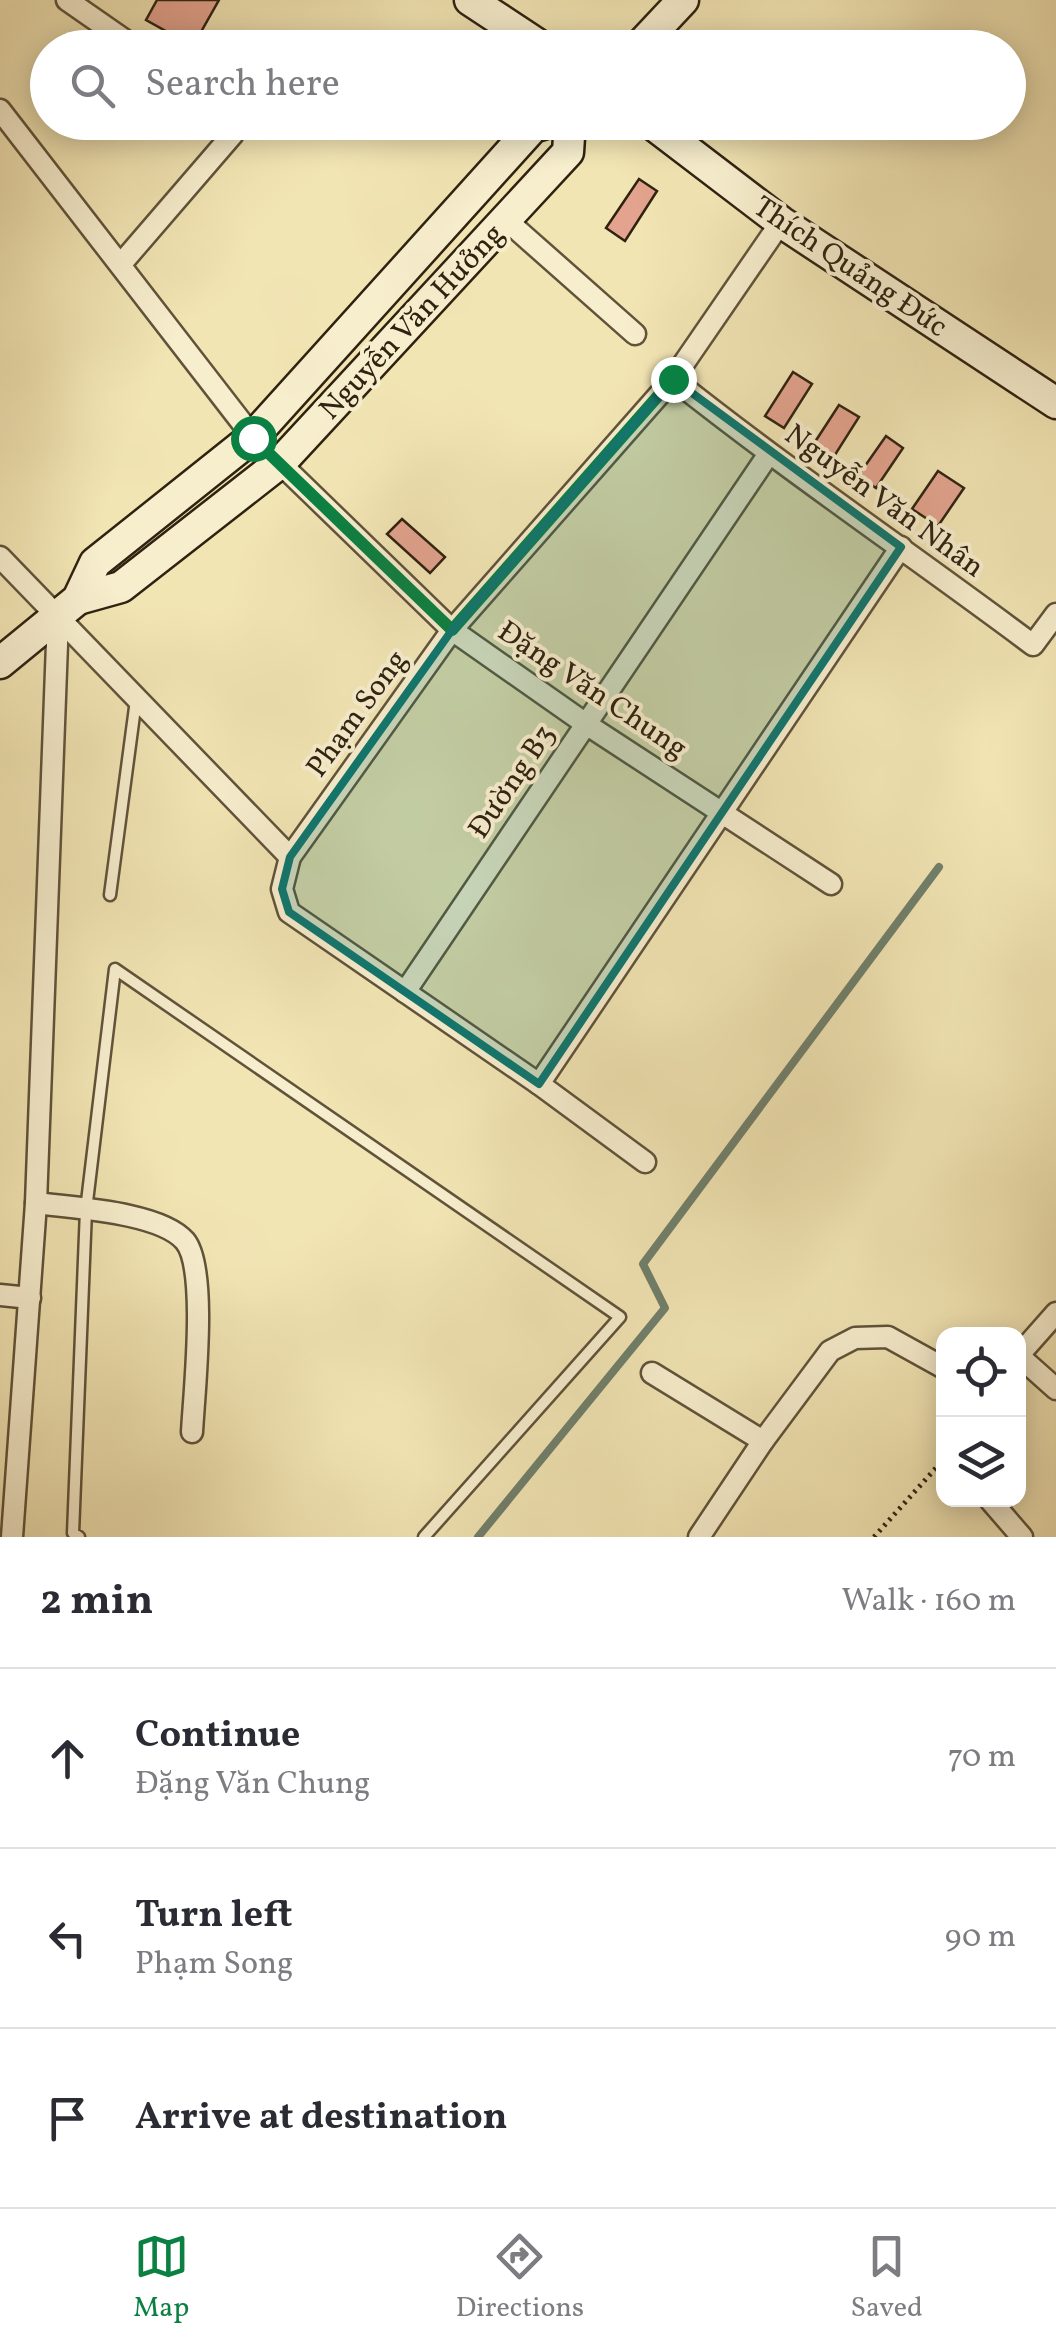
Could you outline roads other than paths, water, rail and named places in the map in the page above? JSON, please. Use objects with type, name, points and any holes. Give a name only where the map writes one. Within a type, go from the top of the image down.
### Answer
[{"type":"street","points":[[67,0],[110,30]]},
{"type":"street","points":[[470,0],[516,30]]},
{"type":"street","points":[[655,30],[683,0]]},
{"type":"street","name":"Đặng Văn Chung","points":[[0,110],[253,438],[452,630],[586,724],[831,884]]},
{"type":"street","points":[[121,264],[228,140]]},
{"type":"street","name":"Nguyễn Văn Hưởng","points":[[68,608],[95,563],[253,438],[521,140]]},
{"type":"street","name":"Nguyễn Văn Hưởng","points":[[0,664],[68,608],[121,587],[281,462],[568,152],[569,140]]},
{"type":"street","name":"Thích Quảng Đức","points":[[674,140],[781,222],[1056,403]]},
{"type":"street","points":[[505,219],[635,334]]},
{"type":"street","name":"Phạm Song","points":[[290,856],[452,630],[673,379],[781,222]]},
{"type":"street","name":"Nguyễn Văn Nhân","points":[[673,379],[768,455],[1034,645],[1056,614]]},
{"type":"street","name":"Đường B3","points":[[405,992],[768,455]]},
{"type":"street","points":[[539,1084],[901,547]]},
{"type":"street","points":[[0,557],[68,608],[136,698],[290,856],[282,889],[289,912],[645,1162]]},
{"type":"street","points":[[12,1537],[7,1504],[30,1298],[68,608]]},
{"type":"street","points":[[36,1203],[157,1223],[184,1240],[195,1262],[198,1315],[192,1432]]},
{"type":"street","points":[[0,1295],[30,1298]]},
{"type":"street","points":[[1026,1348],[1056,1313]]},
{"type":"street","points":[[699,1537],[830,1351],[855,1338],[888,1337],[936,1364]]},
{"type":"street","points":[[1026,1362],[1056,1389]]},
{"type":"street","points":[[652,1372],[763,1441]]},
{"type":"street","points":[[996,1507],[1022,1537]]},
{"type":"lane","points":[[110,894],[136,698]]},
{"type":"lane","points":[[79,1537],[74,1534],[86,1210],[114,969],[620,1317],[424,1537]]},
{"type":"waterway","points":[[478,1537],[665,1308],[643,1264],[939,867]]}]
